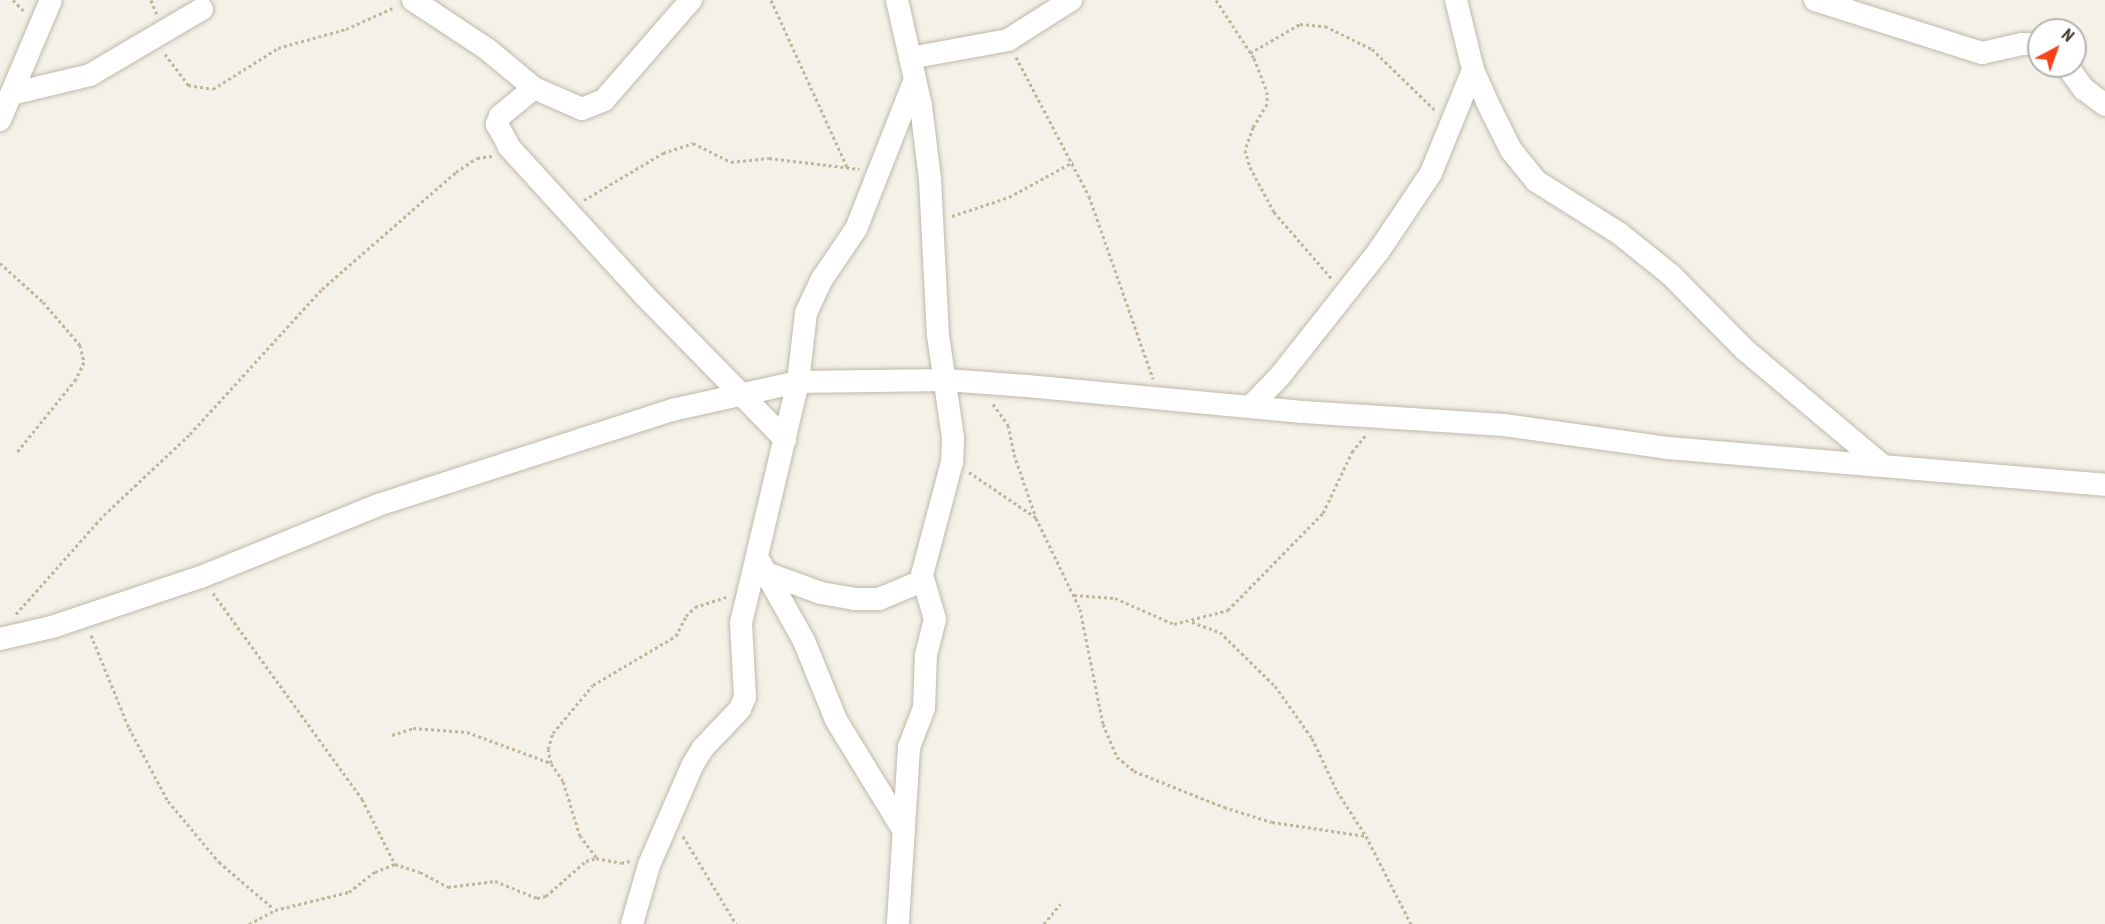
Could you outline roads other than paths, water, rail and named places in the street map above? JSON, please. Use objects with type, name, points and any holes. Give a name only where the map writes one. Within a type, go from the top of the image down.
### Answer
[{"type":"street","points":[[0,120],[51,0]]},
{"type":"street","points":[[414,0],[487,49],[534,88],[571,106],[594,107],[604,100],[692,0]]},
{"type":"street","points":[[897,0],[912,68],[932,221],[938,335],[946,380],[952,462],[922,581],[933,603],[935,619],[926,654],[924,708],[909,747],[898,924]]},
{"type":"street","points":[[912,68],[1008,40],[1071,0]]},
{"type":"street","points":[[1456,0],[1473,70],[1510,150],[1536,181],[1620,234],[1671,275],[1745,350],[1881,464]]},
{"type":"street","points":[[1815,0],[1982,53],[2027,44]]},
{"type":"street","points":[[11,94],[90,75],[202,9]]},
{"type":"street","points":[[632,924],[649,865],[693,764],[703,748],[740,709],[745,697],[741,623],[763,566],[785,439],[798,382],[806,313],[822,279],[856,228],[912,68]]},
{"type":"street","points":[[1250,407],[1280,376],[1345,294],[1431,173],[1473,70]]},
{"type":"street","points":[[2076,78],[2084,89],[2105,105]]},
{"type":"street","points":[[534,88],[504,110],[497,124],[509,147],[738,393],[785,439]]},
{"type":"street","points":[[0,639],[84,617],[201,577],[378,505],[672,410],[738,393],[798,382],[946,380],[978,382],[1250,407],[1504,425],[1667,448],[1881,464],[2105,485]]},
{"type":"street","points":[[763,566],[821,593],[854,599],[879,599],[922,581]]},
{"type":"street","points":[[763,566],[804,641],[836,720],[904,831]]}]
